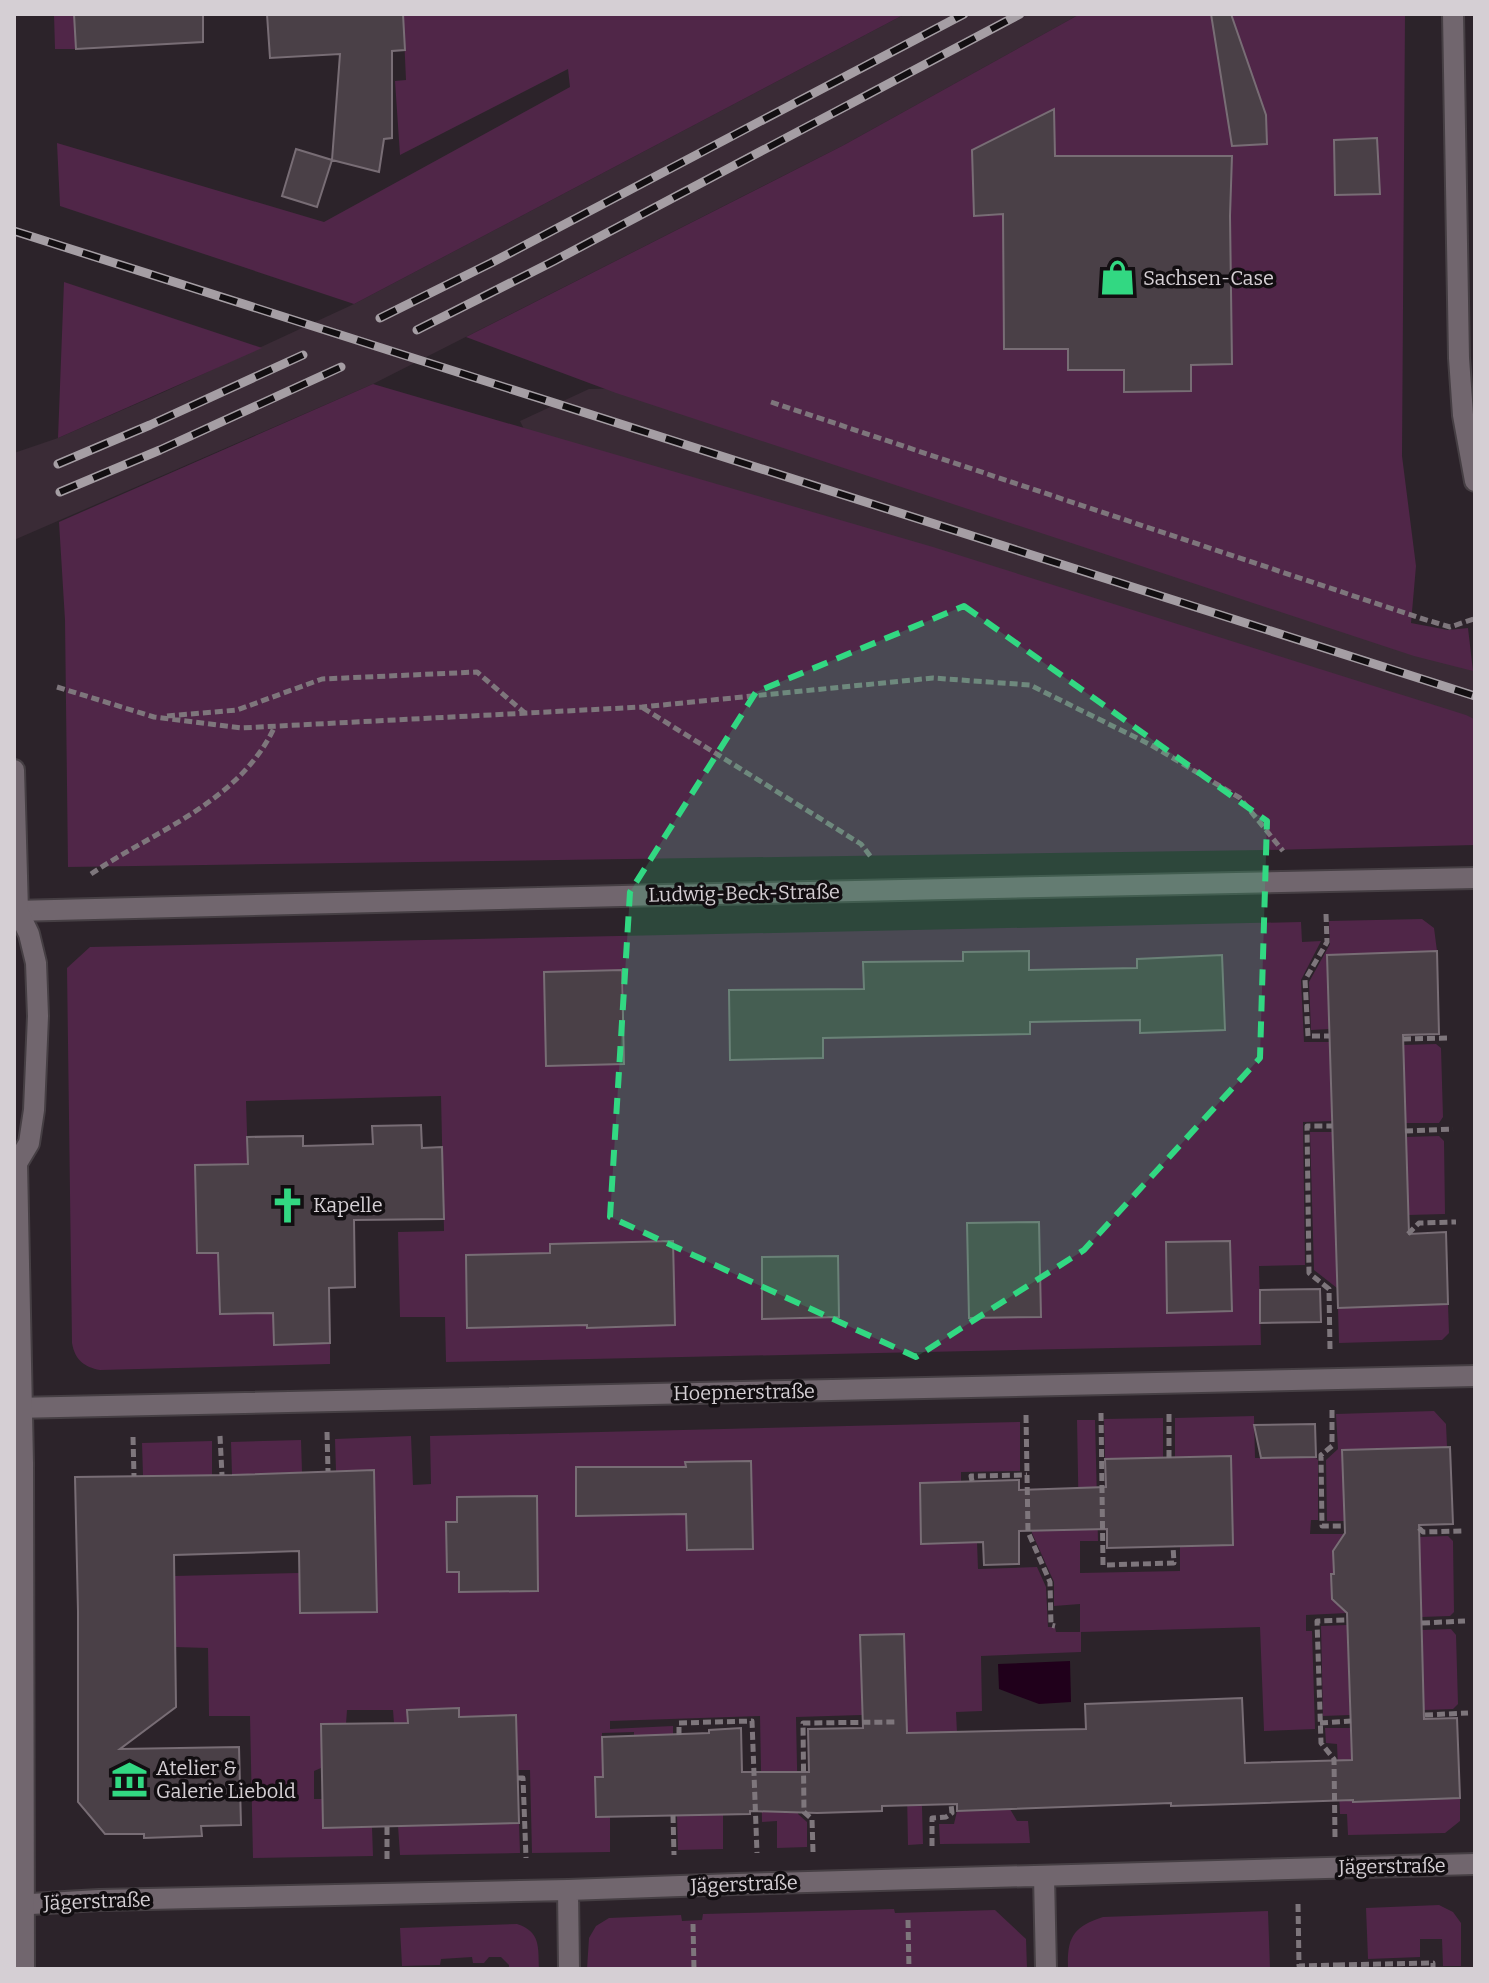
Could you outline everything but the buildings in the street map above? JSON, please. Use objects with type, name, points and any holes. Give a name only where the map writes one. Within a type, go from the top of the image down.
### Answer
[{"type":"street","points":[[1453,14],[1459,358],[1466,436],[1475,481]]},
{"type":"street","points":[[14,770],[15,913],[29,934],[36,963],[38,1016],[34,1110],[29,1143],[15,1160],[19,1905],[24,1969]]},
{"type":"street","name":"Ludwig-Beck-Straße","points":[[15,913],[663,895],[1475,878]]},
{"type":"street","name":"Hoepnerstraße","points":[[18,1408],[1475,1376]]},
{"type":"street","name":"Jägerstraße","points":[[19,1905],[99,1900],[1475,1864]]},
{"type":"street","points":[[1044,1876],[1046,1969]]},
{"type":"street","points":[[568,1890],[569,1969]]},
{"type":"path","points":[[771,402],[1420,618],[1450,627],[1474,619]]},
{"type":"path","points":[[154,717],[237,710],[322,679],[477,672],[526,714]]},
{"type":"path","points":[[57,687],[154,717],[241,728],[642,707],[933,678],[1030,685],[1151,745],[1240,798],[1286,855]]},
{"type":"path","points":[[642,707],[861,844],[874,862]]},
{"type":"path","points":[[91,874],[225,791],[266,746],[275,726]]},
{"type":"path","points":[[1326,914],[1327,942],[1305,980],[1308,1036],[1329,1036]]},
{"type":"path","points":[[1403,1039],[1451,1038]]},
{"type":"path","points":[[1330,1350],[1329,1289],[1309,1273],[1307,1126],[1332,1126]]},
{"type":"path","points":[[1405,1131],[1453,1129]]},
{"type":"path","points":[[1408,1234],[1419,1223],[1456,1222]]},
{"type":"path","points":[[1332,1405],[1332,1446],[1321,1455],[1322,1526],[1345,1526]]},
{"type":"path","points":[[1169,1409],[1169,1458]]},
{"type":"path","points":[[1100,1410],[1103,1565],[1174,1563],[1173,1546]]},
{"type":"path","points":[[1025,1413],[1028,1532],[1050,1582],[1051,1625],[1055,1626]]},
{"type":"path","points":[[327,1429],[328,1471]]},
{"type":"path","points":[[220,1431],[222,1475]]},
{"type":"path","points":[[133,1433],[134,1476]]},
{"type":"path","points":[[972,1481],[971,1476],[1027,1475]]},
{"type":"path","points":[[1419,1528],[1423,1532],[1463,1531]]},
{"type":"path","points":[[1335,1841],[1334,1759],[1321,1743],[1317,1621],[1347,1620]]},
{"type":"path","points":[[1422,1623],[1465,1621]]},
{"type":"path","points":[[1425,1715],[1468,1713]]},
{"type":"path","points":[[679,1735],[679,1723],[752,1721],[757,1854]]},
{"type":"path","points":[[1320,1723],[1351,1721]]},
{"type":"path","points":[[813,1853],[812,1819],[804,1812],[803,1723],[895,1722]]},
{"type":"path","points":[[518,1778],[523,1778],[526,1859]]},
{"type":"path","points":[[932,1850],[932,1818],[946,1817],[952,1813],[951,1804]]},
{"type":"path","points":[[673,1815],[674,1856]]},
{"type":"path","points":[[387,1827],[387,1863]]},
{"type":"path","points":[[1298,1904],[1299,1966],[1433,1963],[1433,1969]]},
{"type":"path","points":[[908,1920],[909,1969]]},
{"type":"path","points":[[693,1924],[694,1969]]},
{"type":"highlighted area","points":[[964,606],[1267,821],[1260,1058],[1084,1250],[916,1357],[610,1217],[630,892],[756,692]]},
{"type":"shaded area","points":[[54,14],[74,14],[76,49],[55,49]]},
{"type":"shaded area","points":[[403,14],[905,14],[354,304],[60,206],[57,143],[324,222],[570,87],[568,69],[400,155],[395,81],[406,80]]},
{"type":"shaded area","points":[[905,14],[1080,14],[844,145],[373,384],[14,540],[14,453],[58,438],[164,392],[354,304]]},
{"type":"shaded area","points":[[1080,14],[1405,14],[1402,456],[1416,566],[1411,623],[1448,630],[1468,628],[1473,671],[1414,656],[616,393],[466,337],[844,145]]},
{"type":"shaded area","points":[[64,282],[262,348],[58,438]]},
{"type":"shaded area","points":[[373,384],[933,547],[1466,715],[1474,719],[1475,845],[68,867],[65,620],[59,522]]},
{"type":"shaded area","points":[[633,388],[1416,647],[1473,671],[1474,719],[1397,704],[529,439],[520,421],[589,389]]},
{"type":"shaded area","points":[[1422,919],[1434,928],[1437,951],[1327,955],[1329,1029],[1311,1030],[1309,982],[1330,944],[1329,921]]},
{"type":"shaded area","points":[[1301,922],[1302,942],[1321,941],[1301,980],[1304,1042],[1330,1042],[1332,1121],[1303,1122],[1305,1265],[1259,1266],[1261,1345],[446,1362],[445,1317],[400,1317],[398,1232],[444,1231],[441,1096],[246,1101],[248,1164],[196,1165],[197,1253],[218,1253],[220,1314],[273,1313],[274,1345],[330,1343],[330,1364],[100,1370],[81,1362],[73,1349],[67,968],[90,947]]},
{"type":"shaded area","points":[[1436,1044],[1441,1048],[1443,1117],[1439,1123],[1405,1123],[1403,1045]]},
{"type":"shaded area","points":[[1310,1132],[1332,1132],[1337,1288],[1314,1270]]},
{"type":"shaded area","points":[[1439,1136],[1444,1141],[1445,1214],[1408,1215],[1406,1137]]},
{"type":"shaded area","points":[[1448,1304],[1449,1333],[1442,1340],[1339,1343],[1338,1308]]},
{"type":"shaded area","points":[[1434,1411],[1446,1424],[1447,1447],[1342,1450],[1344,1521],[1327,1521],[1326,1460],[1338,1449],[1336,1414]]},
{"type":"shaded area","points":[[1254,1416],[1255,1458],[1315,1457],[1318,1460],[1318,1520],[1311,1520],[1310,1534],[1345,1534],[1333,1551],[1334,1574],[1331,1575],[1332,1599],[1347,1613],[1306,1615],[1306,1631],[1312,1631],[1315,1729],[1264,1731],[1260,1627],[1081,1632],[1081,1652],[981,1656],[982,1711],[956,1712],[957,1733],[920,1734],[923,1844],[908,1845],[904,1634],[860,1635],[862,1715],[796,1717],[798,1814],[807,1822],[807,1847],[777,1848],[777,1821],[762,1822],[760,1716],[610,1721],[610,1729],[673,1726],[673,1735],[602,1733],[603,1777],[595,1777],[596,1817],[610,1817],[610,1852],[532,1853],[530,1770],[518,1770],[516,1715],[459,1717],[458,1708],[407,1709],[408,1723],[394,1723],[393,1710],[347,1710],[346,1724],[321,1724],[321,1768],[314,1771],[314,1799],[323,1799],[372,1827],[373,1856],[253,1858],[250,1716],[209,1716],[208,1648],[175,1647],[174,1576],[299,1573],[300,1613],[377,1612],[374,1470],[336,1471],[335,1439],[411,1436],[413,1485],[431,1484],[430,1436],[1020,1422],[1020,1471],[961,1472],[961,1482],[920,1483],[921,1543],[977,1542],[978,1569],[1037,1567],[1046,1587],[1048,1627],[1055,1627],[1056,1632],[1080,1632],[1080,1604],[1054,1606],[1054,1582],[1032,1533],[1030,1490],[1042,1489],[1043,1530],[1079,1530],[1077,1420],[1095,1420],[1098,1541],[1080,1541],[1080,1573],[1180,1571],[1180,1546],[1231,1456],[1175,1457],[1175,1418]]},
{"type":"shaded area","points":[[1163,1418],[1163,1457],[1105,1459],[1104,1419]]},
{"type":"shaded area","points":[[301,1440],[302,1472],[232,1475],[231,1442]]},
{"type":"shaded area","points":[[212,1441],[212,1475],[143,1476],[142,1443]]},
{"type":"shaded area","points":[[1448,1536],[1453,1541],[1454,1612],[1450,1616],[1421,1617],[1419,1537]]},
{"type":"shaded area","points":[[1347,1625],[1350,1715],[1323,1716],[1321,1626]]},
{"type":"shaded area","points":[[1451,1629],[1456,1635],[1458,1704],[1453,1709],[1424,1710],[1422,1630]]},
{"type":"shaded area","points":[[1070,1661],[1071,1702],[1039,1704],[999,1689],[998,1664]]},
{"type":"shaded area","points":[[1325,1728],[1350,1728],[1354,1801],[1460,1798],[1460,1821],[1445,1833],[1348,1835],[1347,1814],[1340,1814],[1337,1744],[1326,1743]]},
{"type":"shaded area","points":[[1010,1809],[1017,1821],[1028,1821],[1030,1843],[940,1844],[939,1824],[954,1824],[957,1811]]},
{"type":"shaded area","points":[[677,1815],[723,1815],[723,1849],[678,1850]]},
{"type":"shaded area","points":[[519,1823],[520,1853],[400,1855],[398,1826]]},
{"type":"shaded area","points":[[1439,1905],[1453,1912],[1461,1923],[1461,1966],[1443,1966],[1442,1939],[1420,1939],[1420,1957],[1368,1959],[1366,1908]]},
{"type":"shaded area","points":[[894,1909],[895,1913],[995,1910],[1026,1939],[1027,1969],[587,1969],[589,1938],[596,1926],[609,1918],[681,1915],[682,1921],[702,1920],[703,1914]]},
{"type":"shaded area","points":[[1268,1911],[1270,1969],[1068,1969],[1071,1941],[1078,1929],[1103,1917]]},
{"type":"shaded area","points":[[517,1924],[530,1931],[537,1941],[539,1969],[509,1969],[501,1957],[489,1957],[484,1963],[473,1963],[472,1957],[441,1959],[440,1965],[402,1966],[400,1928]]},
{"type":"railway","points":[[380,318],[491,263],[964,14]]},
{"type":"railway","points":[[417,330],[554,261],[1020,14]]},
{"type":"railway","points":[[14,231],[1475,696]]},
{"type":"railway","points":[[58,464],[303,355]]},
{"type":"railway","points":[[60,492],[341,367]]},
{"type":"place","name":"Sachsen-Case","points":[[1117,278]]},
{"type":"place","name":"Kapelle","points":[[287,1205]]},
{"type":"place","name":"Atelier & Galerie Liebold","points":[[130,1780]]}]
